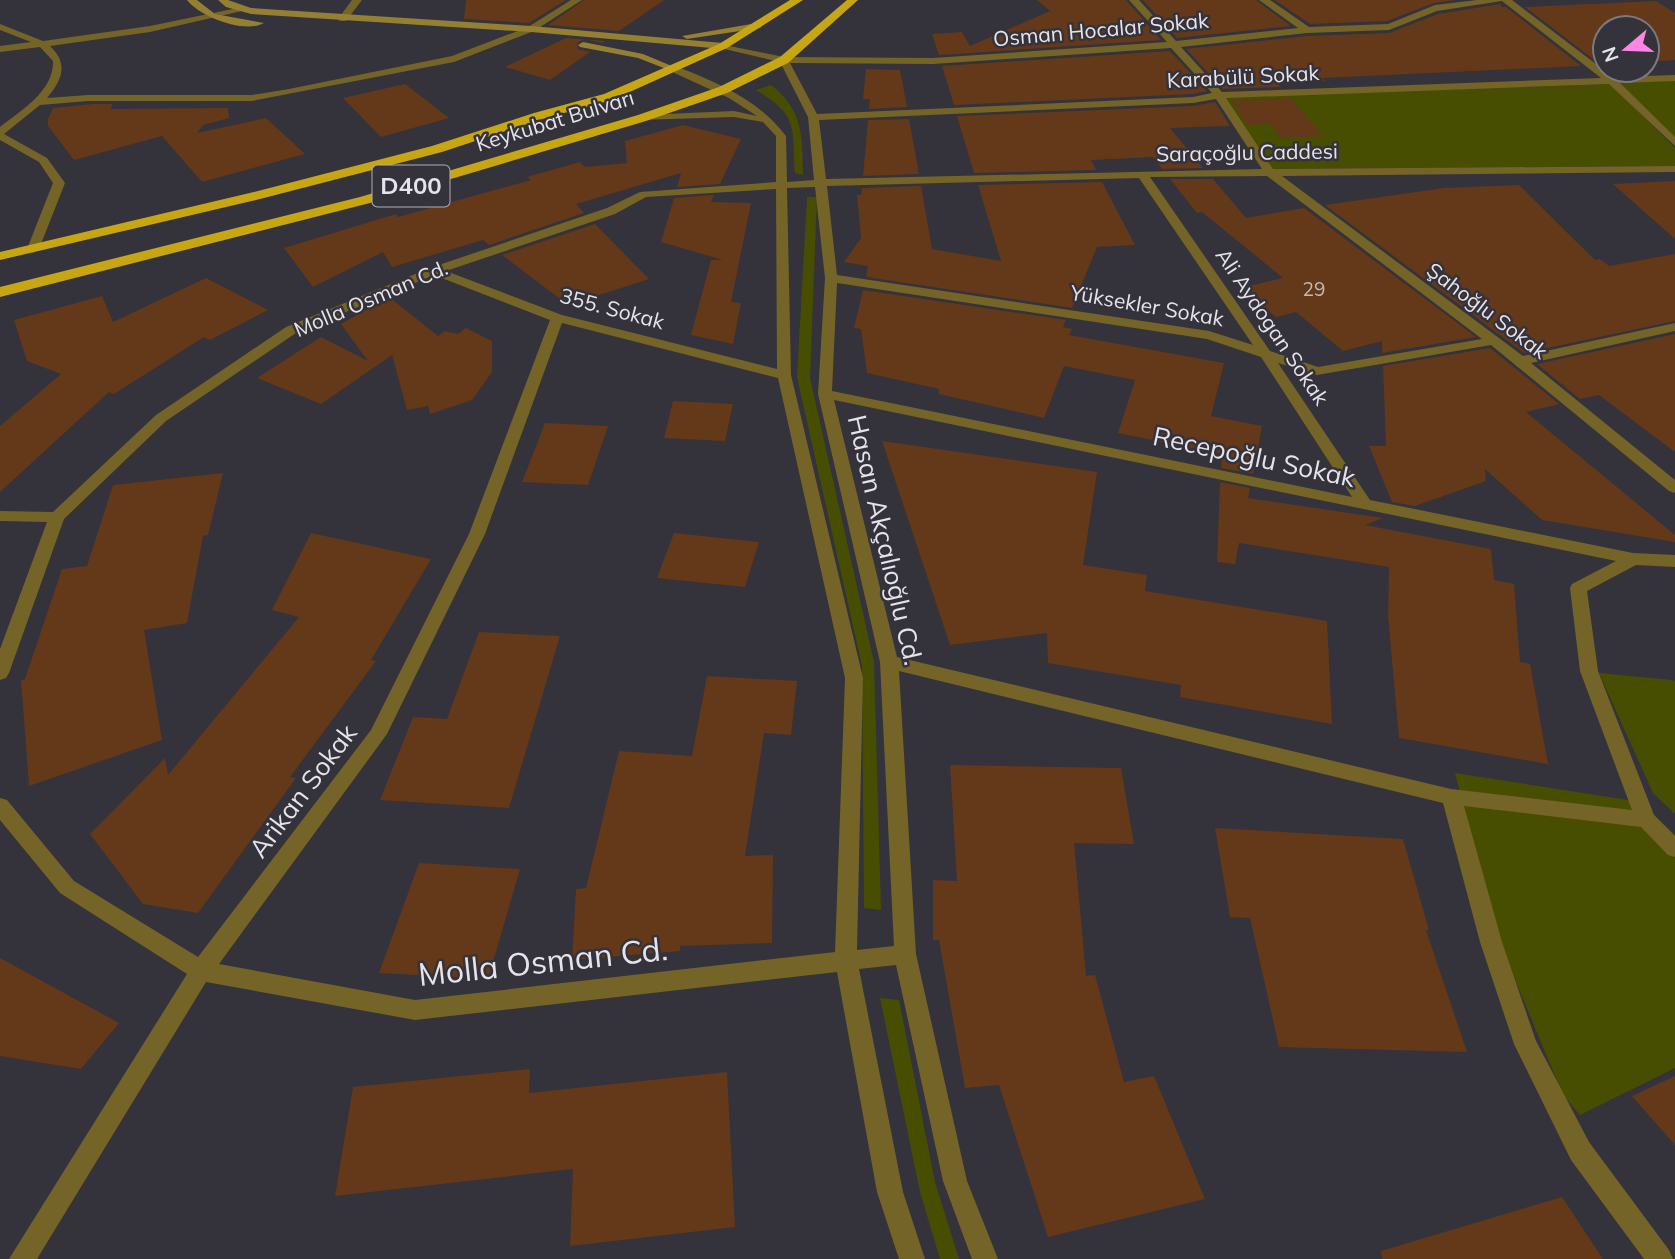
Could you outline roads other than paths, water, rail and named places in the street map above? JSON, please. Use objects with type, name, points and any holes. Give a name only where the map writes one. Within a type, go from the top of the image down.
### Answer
[{"type":"highway","name":"Keykubat Bulvarı","points":[[0,256],[438,149],[538,116],[608,97],[723,46],[798,0]]},
{"type":"highway","name":"Keykubat Bulvarı","points":[[0,292],[365,200],[642,118],[723,90],[785,60],[853,0]]},
{"type":"street","points":[[192,0],[195,6],[215,16],[277,24]]},
{"type":"street","points":[[223,0],[239,9],[344,24],[531,29],[723,46],[785,60]]},
{"type":"street","points":[[331,28],[344,24],[357,0]]},
{"type":"street","points":[[37,102],[88,98],[252,98],[454,59],[531,29],[577,0]]},
{"type":"street","name":"Şahoğlu Sokak","points":[[1134,0],[1219,95],[1269,172],[1520,361],[1675,488]]},
{"type":"street","points":[[1264,0],[1307,30]]},
{"type":"street","name":"Osman Hocalar Sokak","points":[[785,60],[933,61],[1175,45],[1307,30],[1389,27],[1435,8],[1499,0]]},
{"type":"street","points":[[1506,0],[1591,65]]},
{"type":"street","points":[[0,49],[141,32],[239,9]]},
{"type":"street","points":[[649,41],[757,26]]},
{"type":"street","points":[[0,27],[40,44],[58,58],[60,68],[53,83],[37,102],[0,134],[43,160],[59,183],[33,249]]},
{"type":"street","points":[[480,38],[533,42]]},
{"type":"street","points":[[574,44],[640,56],[723,90],[772,123],[781,136],[783,375],[854,678],[846,960],[890,1192],[912,1259]]},
{"type":"street","name":"Hasan Akçalıoğlu Cd.","points":[[785,60],[797,87],[805,95],[813,117],[831,278],[825,394],[889,662],[905,954],[955,1181],[985,1259]]},
{"type":"street","name":"Karabülü Sokak","points":[[813,117],[1193,100],[1219,95],[1591,83]]},
{"type":"street","points":[[1615,84],[1675,143]]},
{"type":"street","points":[[642,118],[734,114],[772,123]]},
{"type":"street","name":"Saraçoğlu Caddesi","points":[[820,183],[1142,174],[1675,169]]},
{"type":"street","name":"Ali Aydogan Sokak","points":[[1142,174],[1365,504]]},
{"type":"street","name":"Molla Osman Cd.","points":[[0,673],[57,517],[160,418],[291,330],[434,271],[611,211],[645,194],[820,183]]},
{"type":"street","name":"355. Sokak","points":[[434,271],[557,318],[783,375]]},
{"type":"street","name":"Yüksekler Sokak","points":[[831,278],[1209,335],[1317,371],[1493,341]]},
{"type":"street","name":"Arikan Sokak","points":[[22,1259],[201,971],[378,734],[477,534],[557,318]]},
{"type":"street","points":[[1520,361],[1675,327]]},
{"type":"street","name":"Recepoğlu Sokak","points":[[825,394],[1633,559],[1675,561]]},
{"type":"street","points":[[0,516],[57,517]]},
{"type":"street","points":[[1633,559],[1578,588],[1589,671],[1646,820],[1675,849]]},
{"type":"street","points":[[889,662],[1451,797],[1646,820]]},
{"type":"street","points":[[1451,797],[1491,942],[1526,1044],[1580,1151],[1660,1259]]},
{"type":"street","name":"Molla Osman Cd.","points":[[0,806],[67,887],[201,971],[415,1010],[905,954]]}]
